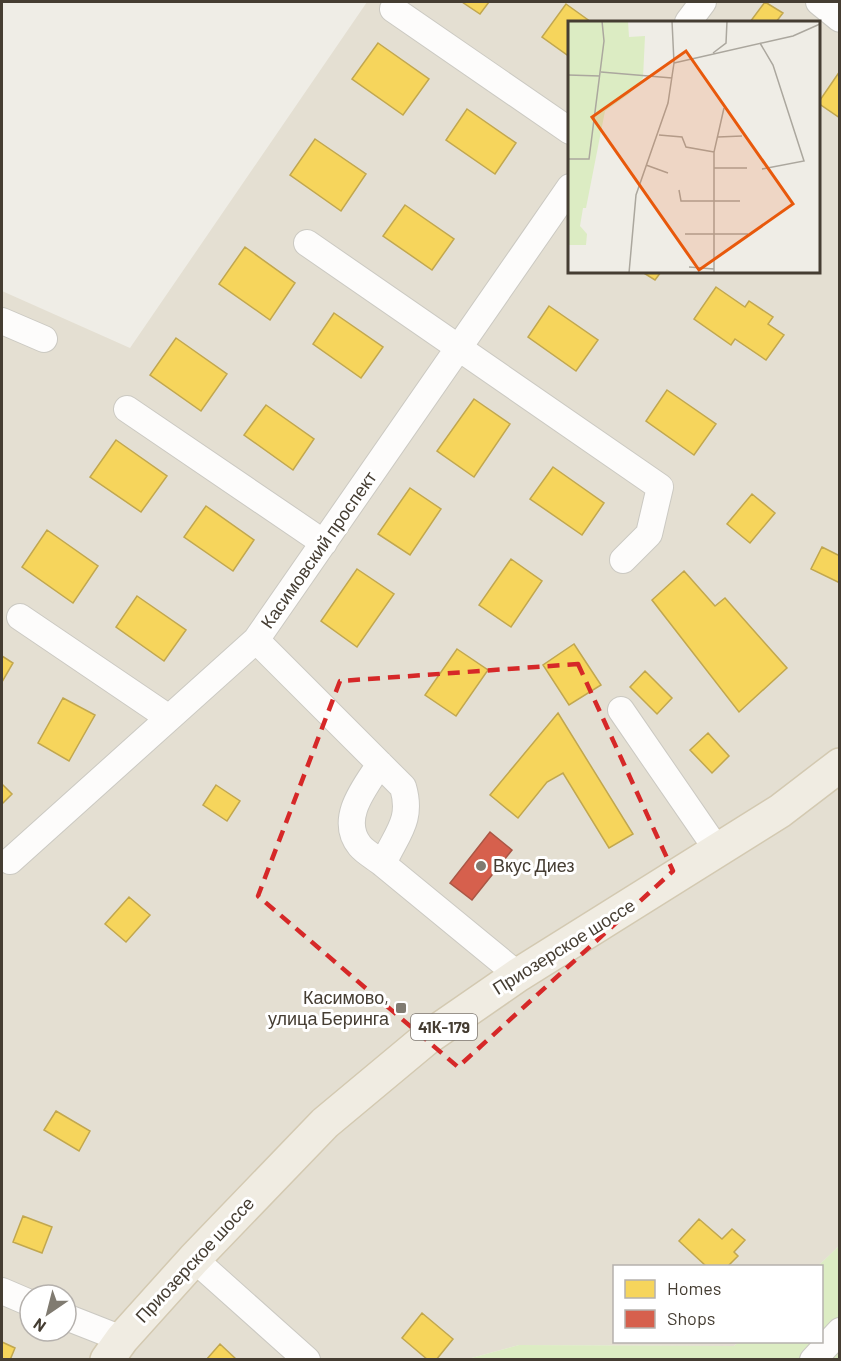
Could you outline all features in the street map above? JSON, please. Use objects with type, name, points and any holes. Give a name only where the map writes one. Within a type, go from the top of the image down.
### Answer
[{"type":"main road","name":"Приозерское шоссе","points":[[114,1349],[194,1259],[325,1123],[427,1038],[518,975],[780,811],[840,765]]},
{"type":"street","points":[[689,21],[703,2]]},
{"type":"street","points":[[819,2],[840,20]]},
{"type":"street","points":[[393,9],[568,130]]},
{"type":"street","name":"Касимовский проспект","points":[[10,861],[256,640],[568,190]]},
{"type":"street","points":[[307,243],[660,487],[649,534],[623,560]]},
{"type":"street","points":[[2,321],[44,339]]},
{"type":"street","points":[[127,409],[324,543]]},
{"type":"street","points":[[20,617],[169,718]]},
{"type":"street","points":[[256,640],[403,787],[408,804],[404,827],[382,864]]},
{"type":"street","points":[[621,710],[718,851]]},
{"type":"street","points":[[380,764],[354,807],[352,830],[360,846],[518,975]]},
{"type":"street","points":[[194,1259],[307,1359]]},
{"type":"street","points":[[2,1291],[18,1298]]},
{"type":"street","points":[[78,1325],[114,1349]]},
{"type":"street","points":[[813,1359],[840,1331]]},
{"type":"highlighted area","points":[[578,664],[673,871],[458,1067],[258,896],[340,681]]},
{"type":"shaded area","points":[[367,2],[839,2],[839,1246],[819,1265],[613,1265],[613,1343],[738,1343],[734,1346],[519,1345],[464,1360],[2,1359],[2,291],[130,348]]},
{"type":"green space","points":[[839,1246],[839,1359],[464,1360],[519,1345],[734,1346],[738,1343],[823,1343],[823,1265],[819,1265]]},
{"type":"building: Homes","points":[[462,2],[489,2],[480,14]]},
{"type":"building: Homes","points":[[765,2],[783,13],[777,21],[751,21]]},
{"type":"building: Homes","points":[[566,4],[590,21],[568,21],[568,56],[542,37]]},
{"type":"building: Homes","points":[[378,43],[429,79],[403,115],[352,79]]},
{"type":"building: Homes","points":[[840,71],[840,118],[820,104],[820,100]]},
{"type":"building: Homes","points":[[467,109],[516,143],[495,174],[446,140]]},
{"type":"building: Homes","points":[[315,139],[366,174],[341,211],[290,175]]},
{"type":"building: Homes","points":[[405,205],[454,239],[432,270],[383,236]]},
{"type":"building: Homes","points":[[245,247],[295,283],[270,320],[219,284]]},
{"type":"building: Homes","points":[[644,273],[660,273],[655,280]]},
{"type":"building: Homes","points":[[716,287],[745,307],[749,301],[773,317],[768,324],[784,335],[766,360],[735,339],[731,345],[694,319]]},
{"type":"building: Homes","points":[[549,306],[598,340],[576,371],[528,337]]},
{"type":"building: Homes","points":[[334,313],[383,347],[361,378],[313,344]]},
{"type":"building: Homes","points":[[176,338],[227,374],[201,411],[150,375]]},
{"type":"building: Homes","points":[[667,390],[716,424],[694,455],[646,421]]},
{"type":"building: Homes","points":[[474,399],[510,424],[474,477],[437,451]]},
{"type":"building: Homes","points":[[266,405],[314,439],[293,470],[244,435]]},
{"type":"building: Homes","points":[[116,440],[167,476],[141,512],[90,477]]},
{"type":"building: Homes","points":[[553,467],[604,503],[582,535],[530,499]]},
{"type":"building: Homes","points":[[410,488],[441,509],[410,555],[378,534]]},
{"type":"building: Homes","points":[[752,494],[775,513],[750,543],[727,524]]},
{"type":"building: Homes","points":[[206,506],[254,540],[233,571],[184,537]]},
{"type":"building: Homes","points":[[47,530],[98,566],[73,603],[22,567]]},
{"type":"building: Homes","points":[[822,547],[840,556],[840,583],[811,569]]},
{"type":"building: Homes","points":[[511,559],[542,581],[511,627],[479,605]]},
{"type":"building: Homes","points":[[357,569],[394,594],[357,647],[321,621]]},
{"type":"building: Homes","points":[[684,571],[715,606],[725,598],[787,668],[739,712],[652,600]]},
{"type":"building: Homes","points":[[137,596],[186,630],[164,661],[116,627]]},
{"type":"building: Homes","points":[[574,644],[601,685],[569,705],[543,665]]},
{"type":"building: Homes","points":[[457,649],[488,670],[456,716],[425,695]]},
{"type":"building: Homes","points":[[2,656],[13,663],[2,682]]},
{"type":"building: Homes","points":[[645,671],[672,698],[657,714],[630,687]]},
{"type":"building: Homes","points":[[63,698],[95,715],[69,761],[38,743]]},
{"type":"building: Homes","points":[[558,713],[633,834],[609,848],[563,773],[547,782],[518,818],[490,795]]},
{"type":"building: Homes","points":[[708,733],[729,756],[712,773],[690,750]]},
{"type":"building: Homes","points":[[2,784],[12,794],[2,804]]},
{"type":"building: Homes","points":[[216,785],[240,801],[227,821],[203,805]]},
{"type":"building: Homes","points":[[129,897],[150,915],[126,942],[105,924]]},
{"type":"building: Homes","points":[[56,1111],[90,1131],[79,1151],[44,1130]]},
{"type":"building: Homes","points":[[23,1216],[52,1227],[42,1253],[13,1242]]},
{"type":"building: Homes","points":[[699,1219],[722,1239],[732,1229],[745,1240],[734,1252],[738,1256],[729,1265],[705,1265],[679,1241]]},
{"type":"building: Homes","points":[[422,1313],[453,1339],[436,1360],[428,1360],[402,1338]]},
{"type":"building: Homes","points":[[2,1342],[15,1348],[10,1360],[2,1360]]},
{"type":"building: Homes","points":[[220,1344],[237,1360],[206,1360]]},
{"type":"building: Shops","name":"Вкус Диез","points":[[490,832],[512,850],[472,900],[450,883]]},
{"type":"place","name":"Вкус Диез","points":[[481,866]]},
{"type":"place","name":"Касимово, улица Беринга","points":[[401,1008]]}]
